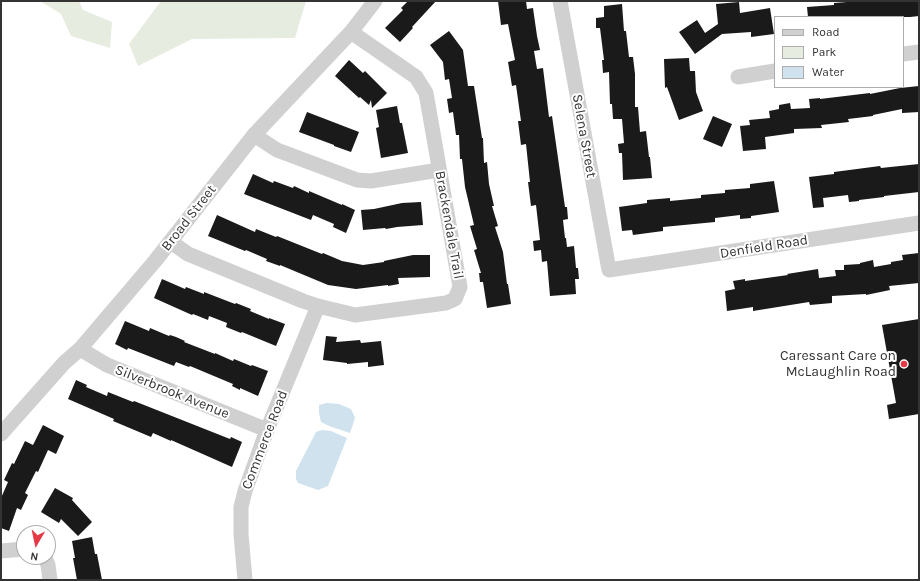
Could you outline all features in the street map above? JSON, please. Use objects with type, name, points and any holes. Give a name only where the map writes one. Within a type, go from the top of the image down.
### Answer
[{"type":"street","name":"Broad Street","points":[[1,434],[64,363],[80,349],[171,242],[254,135],[350,32],[375,1]]},
{"type":"street","name":"Selena Street","points":[[560,1],[609,270]]},
{"type":"street","name":"Brackendale Trail","points":[[171,242],[188,254],[318,306],[355,314],[446,303],[454,299],[460,287],[426,93],[416,77],[350,32]]},
{"type":"street","points":[[904,54],[919,52]]},
{"type":"street","points":[[738,78],[774,72]]},
{"type":"street","points":[[254,135],[277,150],[357,180],[371,181],[439,170]]},
{"type":"street","name":"Denfield Road","points":[[609,270],[919,223]]},
{"type":"street","name":"Commerce Road","points":[[245,580],[241,534],[241,507],[250,475],[267,430],[318,306]]},
{"type":"street","name":"Silverbrook Avenue","points":[[80,349],[106,365],[267,430]]},
{"type":"street","points":[[1,551],[16,550]]},
{"type":"street","points":[[48,565],[50,580]]},
{"type":"green space","points":[[40,1],[79,1],[83,10],[112,22],[110,48],[71,36],[61,14]]},
{"type":"green space","points":[[161,1],[306,1],[295,38],[192,39],[138,66],[129,44]]},
{"type":"water","points":[[327,403],[339,404],[351,409],[355,418],[350,433],[321,422],[319,405]]},
{"type":"water","points":[[322,430],[331,431],[347,438],[328,486],[318,490],[298,483],[296,479],[296,471],[316,432]]},
{"type":"building","points":[[408,1],[436,1],[400,42],[385,28],[403,10],[401,8]]},
{"type":"building","points":[[498,1],[526,1],[527,9],[533,8],[540,50],[534,51],[537,69],[543,68],[549,117],[552,116],[565,207],[567,207],[568,219],[563,220],[565,238],[567,247],[574,246],[576,268],[578,268],[579,279],[575,279],[576,294],[550,296],[547,261],[542,262],[541,250],[534,251],[533,241],[540,240],[536,205],[531,206],[526,144],[521,145],[518,121],[521,121],[516,85],[512,86],[508,62],[515,60],[508,24],[501,25]]},
{"type":"building","points":[[860,1],[919,1],[919,16],[808,16],[807,7],[834,5],[834,3]]},
{"type":"building","points":[[739,2],[740,13],[770,8],[774,34],[751,37],[751,32],[722,34],[695,54],[679,32],[697,20],[705,33],[718,24],[716,4]]},
{"type":"building","points":[[622,4],[624,31],[626,31],[629,57],[633,57],[635,74],[635,107],[638,107],[640,132],[646,131],[652,178],[623,180],[622,153],[619,153],[618,144],[624,143],[622,119],[613,119],[612,104],[610,104],[609,72],[603,73],[602,60],[604,60],[600,28],[596,28],[596,18],[604,17],[604,6]]},
{"type":"building","points":[[449,31],[463,50],[468,86],[474,86],[483,138],[484,163],[487,162],[489,184],[494,206],[492,206],[498,226],[495,227],[503,252],[511,304],[487,308],[483,282],[480,282],[479,273],[481,273],[474,250],[477,249],[470,226],[474,225],[465,187],[462,159],[460,159],[459,135],[456,135],[453,112],[449,113],[447,99],[452,98],[449,79],[445,80],[443,62],[430,45]]},
{"type":"building","points":[[689,58],[690,71],[695,71],[696,92],[703,111],[679,120],[667,87],[665,88],[664,59]]},
{"type":"building","points":[[349,60],[363,73],[365,71],[387,93],[372,108],[371,100],[369,105],[335,76]]},
{"type":"building","points":[[919,86],[919,112],[902,113],[902,109],[873,116],[848,119],[849,122],[821,125],[822,128],[794,129],[794,133],[765,137],[766,149],[743,151],[740,126],[750,125],[749,120],[770,118],[769,111],[779,109],[779,105],[790,103],[791,109],[810,108],[809,99],[870,94]]},
{"type":"building","points":[[397,106],[408,153],[381,158],[376,128],[379,127],[376,110]]},
{"type":"building","points":[[307,112],[359,132],[351,152],[299,132]]},
{"type":"building","points":[[713,116],[732,124],[722,147],[703,139]]},
{"type":"building","points":[[919,164],[919,192],[849,202],[848,195],[823,198],[824,207],[813,208],[809,177],[880,166],[881,168]]},
{"type":"building","points":[[253,174],[273,183],[274,181],[293,188],[294,186],[309,193],[309,191],[355,210],[346,233],[333,227],[334,224],[313,215],[311,220],[244,194]]},
{"type":"building","points":[[774,181],[779,212],[751,216],[751,218],[740,219],[740,215],[715,218],[715,222],[663,227],[663,231],[633,235],[632,230],[622,231],[619,207],[647,203],[647,200],[670,198],[670,201],[701,198],[701,195],[725,193],[725,190],[750,188],[750,184]]},
{"type":"building","points":[[421,202],[423,225],[363,230],[361,210],[374,209],[402,203]]},
{"type":"building","points":[[217,215],[255,232],[256,229],[342,261],[363,265],[413,255],[430,255],[430,277],[398,278],[399,284],[356,289],[328,285],[280,265],[266,261],[267,259],[246,250],[245,251],[208,236]]},
{"type":"building","points":[[919,253],[919,283],[889,286],[890,290],[866,295],[832,296],[832,303],[810,305],[809,302],[753,311],[753,307],[727,311],[725,291],[735,289],[733,281],[745,279],[745,281],[788,275],[787,274],[818,269],[819,278],[836,276],[835,270],[844,270],[844,265],[860,264],[873,260],[874,267],[903,260],[902,255]]},
{"type":"building","points":[[162,279],[185,289],[186,287],[235,304],[236,303],[251,309],[250,311],[285,324],[276,346],[226,327],[227,323],[209,316],[208,320],[193,314],[192,315],[154,298]]},
{"type":"building","name":"Caressant Care on McLaughlin Road","points":[[919,319],[919,414],[889,419],[887,405],[896,403],[882,325]]},
{"type":"building","points":[[125,321],[149,331],[150,328],[169,336],[176,337],[185,341],[184,342],[233,361],[234,359],[268,371],[258,396],[240,388],[240,390],[232,386],[233,384],[190,366],[189,367],[176,362],[174,366],[128,348],[127,350],[115,344]]},
{"type":"building","points":[[326,336],[337,337],[336,342],[360,340],[361,343],[381,341],[384,365],[368,367],[368,362],[347,364],[323,360]]},
{"type":"building","points":[[76,380],[87,385],[86,387],[107,396],[108,392],[230,439],[231,437],[242,442],[232,467],[153,433],[151,437],[113,421],[114,419],[68,399]]},
{"type":"building","points":[[43,425],[64,436],[56,454],[48,450],[38,472],[36,471],[25,493],[28,495],[21,510],[17,508],[9,531],[1,528],[1,498],[8,482],[4,480],[12,463],[14,464],[25,441],[33,445]]},
{"type":"building","points":[[55,488],[73,498],[72,500],[92,522],[78,536],[61,519],[59,523],[41,512]]},
{"type":"building","points":[[92,537],[102,580],[77,580],[72,541]]},
{"type":"place","name":"Caressant Care on McLaughlin Road","points":[[904,364]]}]
